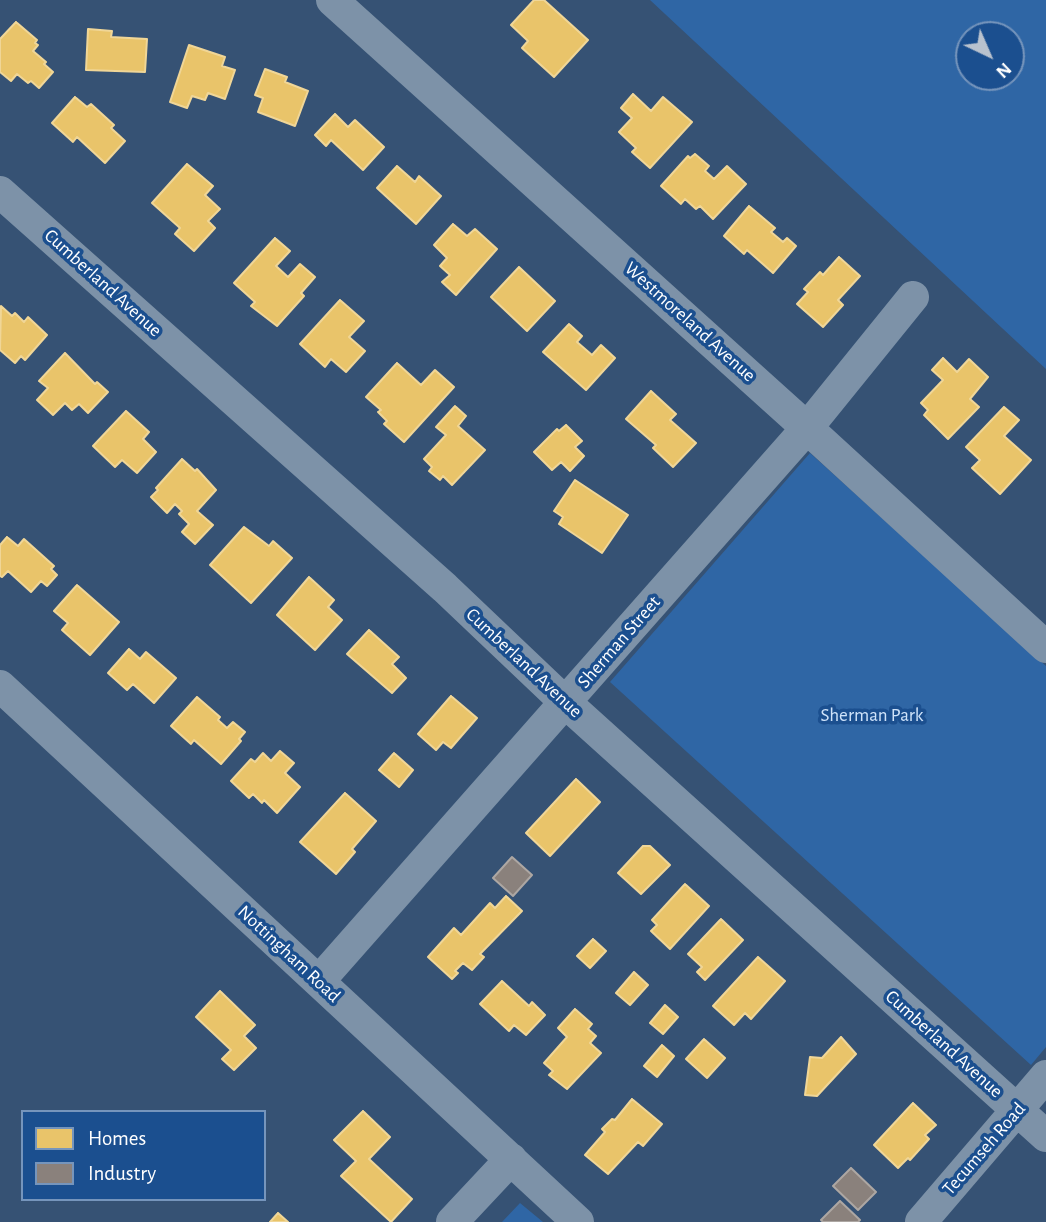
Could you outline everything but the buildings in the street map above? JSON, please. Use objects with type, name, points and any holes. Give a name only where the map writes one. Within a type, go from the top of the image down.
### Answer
[{"type":"street","name":"Westmoreland Avenue","points":[[331,0],[1046,647]]},
{"type":"street","name":"Cumberland Avenue","points":[[0,191],[445,588],[566,703],[1046,1136]]},
{"type":"street","name":"Sherman Street","points":[[318,981],[807,428],[913,297]]},
{"type":"street","name":"Nottingham Road","points":[[0,687],[578,1222]]},
{"type":"street","name":"Tecumseh Road","points":[[921,1222],[1046,1076]]},
{"type":"street","points":[[452,1222],[511,1159]]},
{"type":"green space","points":[[650,0],[1046,0],[1046,369]]},
{"type":"green space","name":"Sherman Park","points":[[810,453],[1046,666],[1046,1047],[1031,1065],[610,682]]},
{"type":"green space","points":[[520,1203],[543,1222],[502,1222]]}]
